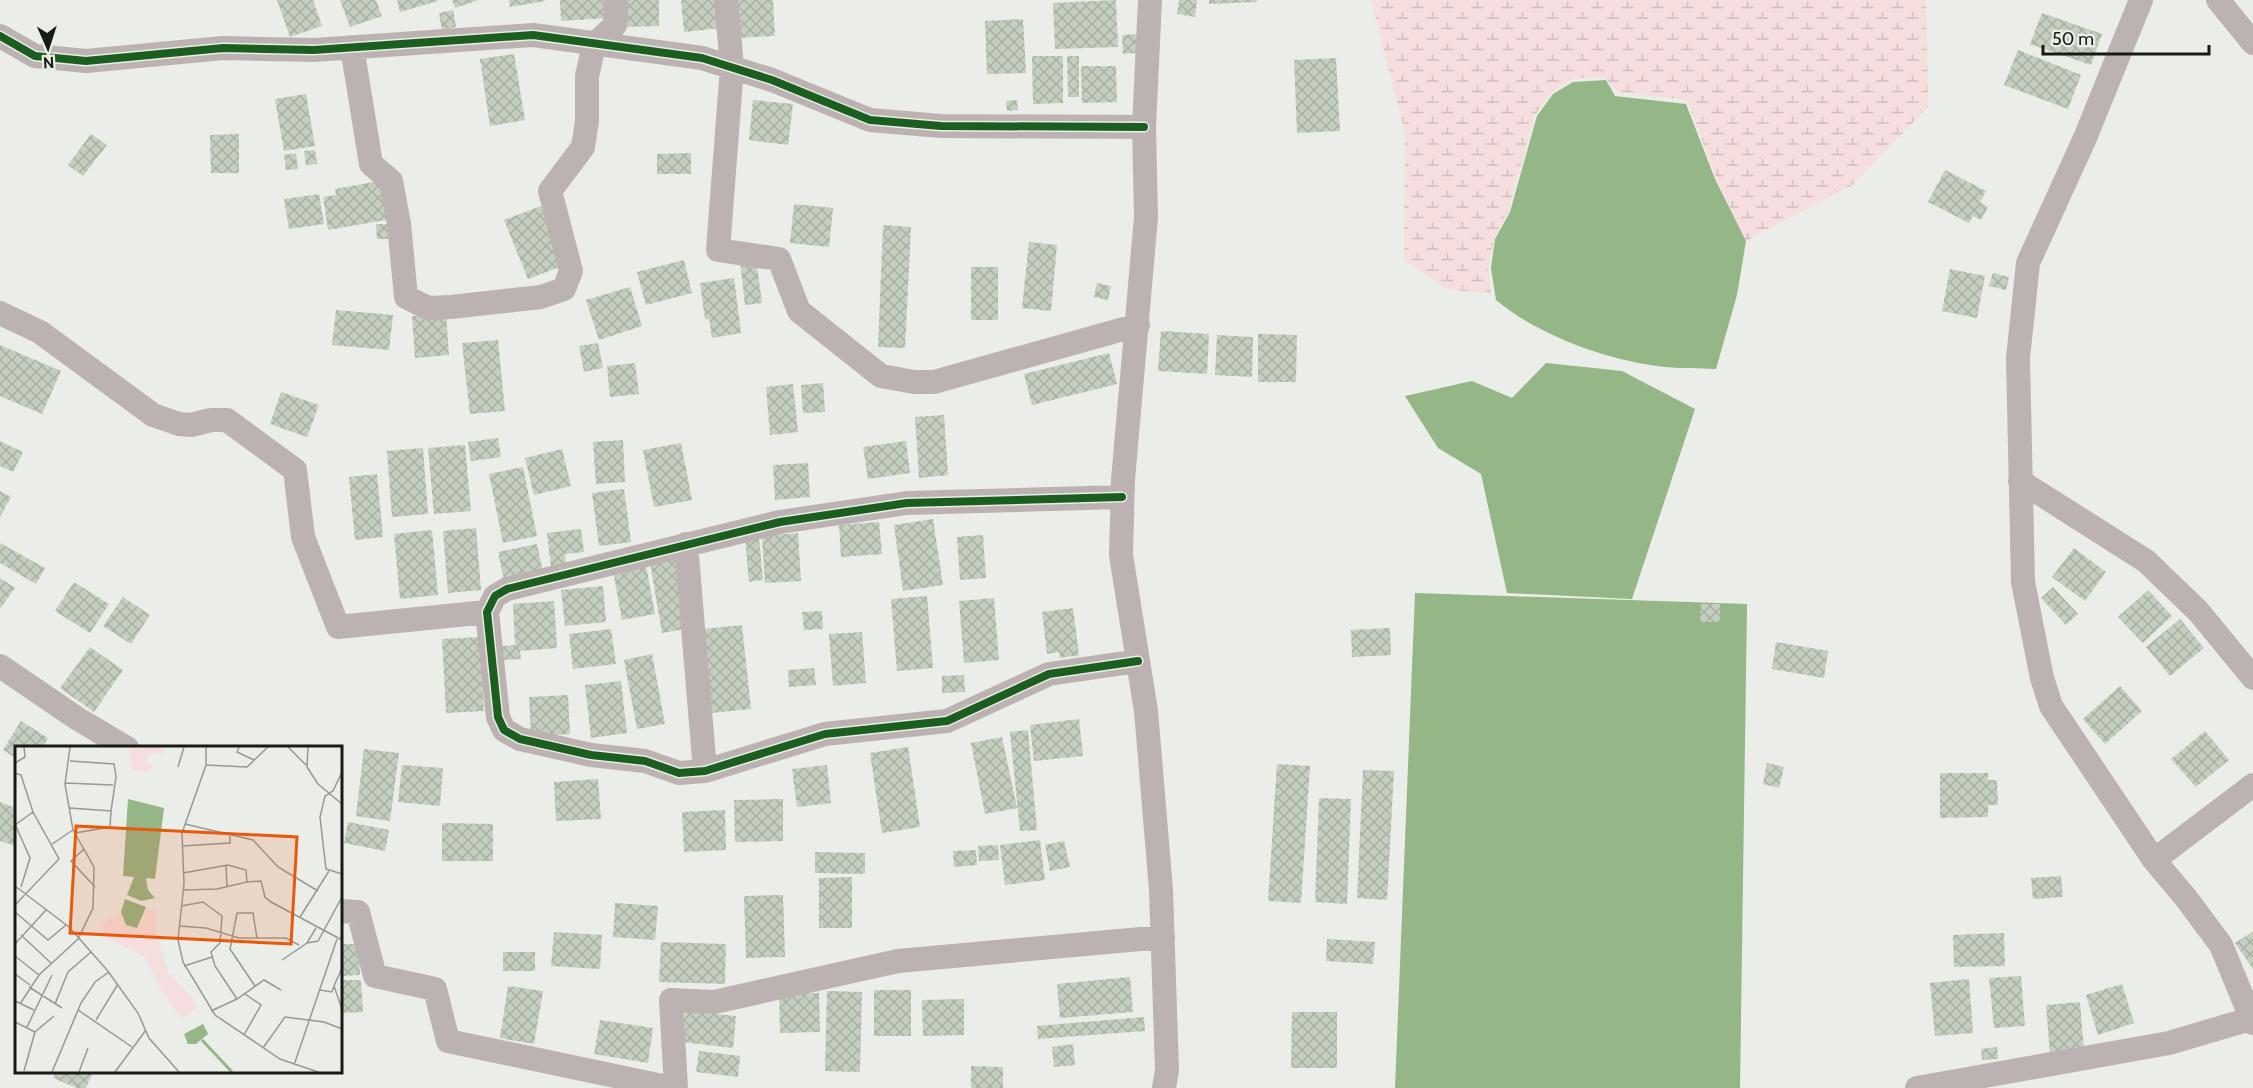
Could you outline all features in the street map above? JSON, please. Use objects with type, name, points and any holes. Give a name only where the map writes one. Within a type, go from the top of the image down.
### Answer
[{"type":"street","points":[[352,47],[371,164],[391,181],[399,224],[406,297],[428,308],[541,297],[564,289],[571,271],[550,191],[583,147],[587,121],[586,76],[594,45],[615,25],[616,0]]},
{"type":"street","points":[[726,0],[732,67],[718,250],[779,259],[799,311],[881,376],[914,382],[934,382],[1138,325]]},
{"type":"street","points":[[1150,0],[1144,127],[1146,217],[1122,497],[1121,555],[1146,711],[1161,890],[1167,1070],[1164,1088]]},
{"type":"street","points":[[1917,1088],[2169,1043],[2252,1021],[2221,945],[2187,898],[2154,860],[2051,706],[2042,678],[2023,582],[2018,357],[2028,263],[2085,138],[2141,0]]},
{"type":"street","points":[[2218,0],[2253,43]]},
{"type":"street","points":[[0,36],[36,56],[69,61],[223,48],[314,50],[533,35],[702,58],[772,80],[870,120],[941,126],[1144,127]]},
{"type":"street","points":[[0,313],[40,332],[153,415],[179,424],[191,425],[211,420],[228,420],[295,470],[303,537],[338,627],[487,612]]},
{"type":"street","points":[[2020,481],[2146,561],[2198,611],[2253,678]]},
{"type":"street","points":[[1122,497],[907,503],[780,522],[507,589],[495,596],[487,612],[498,717],[504,730],[520,739],[591,755],[645,761],[679,773],[705,771],[825,734],[947,721],[1049,674],[1138,661]]},
{"type":"street","points":[[686,544],[705,771]]},
{"type":"street","points":[[0,666],[78,719],[125,746]]},
{"type":"street","points":[[2154,860],[2253,785]]},
{"type":"street","points":[[342,910],[358,912],[375,976],[435,989],[448,1041],[672,1088]]},
{"type":"street","points":[[676,1088],[671,1000],[714,1002],[898,961],[1163,937]]},
{"type":"green space","points":[[1371,0],[1926,0],[1928,107],[1852,185],[1746,241],[1716,178],[1687,100],[1617,92],[1605,77],[1574,79],[1552,92],[1535,115],[1508,211],[1494,239],[1488,265],[1491,294],[1447,289],[1404,260],[1405,133]]},
{"type":"shaded area","points":[[1606,80],[1615,96],[1686,104],[1715,179],[1746,241],[1737,295],[1716,369],[1665,367],[1598,353],[1533,325],[1496,300],[1491,268],[1495,239],[1510,212],[1537,116],[1553,94],[1573,82]]},
{"type":"shaded area","points":[[1546,363],[1622,371],[1695,409],[1632,599],[1507,593],[1481,474],[1438,448],[1405,396],[1472,381],[1512,398]]},
{"type":"shaded area","points":[[1415,593],[1747,604],[1740,1088],[1395,1088]]},
{"type":"building","points":[[277,0],[313,0],[322,26],[290,37]]},
{"type":"building","points":[[340,0],[376,0],[382,16],[350,27]]},
{"type":"building","points":[[397,0],[438,0],[438,1],[400,12]]},
{"type":"building","points":[[452,0],[479,0],[455,8]]},
{"type":"building","points":[[509,0],[545,0],[545,1],[510,7]]},
{"type":"building","points":[[560,0],[608,0],[609,18],[561,21]]},
{"type":"building","points":[[622,0],[659,0],[659,26],[622,27]]},
{"type":"building","points":[[681,0],[720,0],[722,28],[684,32]]},
{"type":"building","points":[[735,0],[773,0],[775,36],[737,38]]},
{"type":"building","points":[[1116,0],[1118,47],[1055,49],[1053,3]]},
{"type":"building","points":[[1179,0],[1197,0],[1195,17],[1177,14]]},
{"type":"building","points":[[1209,0],[1257,0],[1257,2],[1209,4]]},
{"type":"building","points":[[453,10],[456,27],[442,30],[439,13]]},
{"type":"building","points":[[2042,13],[2102,34],[2091,65],[2030,44]]},
{"type":"building","points":[[1023,19],[1026,73],[987,74],[985,21]]},
{"type":"building","points":[[1136,34],[1137,53],[1123,54],[1122,35]]},
{"type":"building","points":[[2018,50],[2081,75],[2068,109],[2004,85]]},
{"type":"building","points":[[514,54],[525,120],[490,126],[480,59]]},
{"type":"building","points":[[1032,56],[1063,56],[1063,103],[1033,104]]},
{"type":"building","points":[[1067,56],[1079,56],[1079,97],[1068,97]]},
{"type":"building","points":[[1336,58],[1340,131],[1297,133],[1294,60]]},
{"type":"building","points":[[1081,66],[1116,66],[1117,102],[1082,103]]},
{"type":"building","points":[[306,94],[315,146],[284,151],[275,99]]},
{"type":"building","points":[[753,100],[793,104],[788,145],[749,140]]},
{"type":"building","points":[[1017,100],[1018,110],[1007,111],[1006,101]]},
{"type":"building","points":[[91,134],[107,145],[83,176],[68,165]]},
{"type":"building","points":[[239,134],[239,173],[211,173],[210,135]]},
{"type":"building","points":[[315,150],[317,164],[306,165],[304,151]]},
{"type":"building","points":[[296,153],[298,169],[286,170],[284,155]]},
{"type":"building","points":[[691,153],[691,174],[657,174],[657,154]]},
{"type":"building","points":[[1945,170],[1986,191],[1980,202],[1988,207],[1981,220],[1973,216],[1969,223],[1928,202]]},
{"type":"building","points":[[384,180],[391,219],[328,230],[323,197],[336,195],[335,189]]},
{"type":"building","points":[[319,194],[324,224],[289,229],[284,199]]},
{"type":"building","points":[[794,204],[833,208],[829,247],[790,243]]},
{"type":"building","points":[[541,206],[565,265],[528,279],[504,220]]},
{"type":"building","points":[[376,224],[393,224],[393,239],[377,239]]},
{"type":"building","points":[[883,225],[911,227],[905,348],[878,347]]},
{"type":"building","points":[[1029,242],[1057,245],[1051,311],[1022,308]]},
{"type":"building","points":[[756,259],[762,303],[745,305],[740,261]]},
{"type":"building","points":[[684,260],[692,293],[646,305],[637,272]]},
{"type":"building","points":[[971,267],[998,267],[998,320],[971,320]]},
{"type":"building","points":[[1950,269],[1985,276],[1977,318],[1942,311]]},
{"type":"building","points":[[1993,273],[2009,277],[2006,290],[1989,286]]},
{"type":"building","points":[[734,278],[741,333],[712,338],[709,319],[705,319],[700,283]]},
{"type":"building","points":[[1097,283],[1111,286],[1108,300],[1094,297]]},
{"type":"building","points":[[630,287],[642,326],[599,340],[586,300]]},
{"type":"building","points":[[336,310],[393,315],[389,350],[332,345]]},
{"type":"building","points":[[446,314],[449,355],[415,358],[412,316]]},
{"type":"building","points":[[1161,331],[1209,334],[1207,374],[1158,371]]},
{"type":"building","points":[[1258,334],[1297,335],[1296,382],[1258,382]]},
{"type":"building","points":[[1217,335],[1253,337],[1252,377],[1215,375]]},
{"type":"building","points":[[498,340],[505,411],[470,414],[462,343]]},
{"type":"building","points":[[598,343],[603,368],[584,372],[579,346]]},
{"type":"building","points":[[0,345],[61,371],[42,414],[0,396]]},
{"type":"building","points":[[1109,353],[1117,384],[1032,405],[1024,374]]},
{"type":"building","points":[[635,363],[639,394],[610,397],[607,366]]},
{"type":"building","points":[[823,383],[825,412],[803,413],[801,385]]},
{"type":"building","points":[[793,384],[798,432],[770,435],[766,387]]},
{"type":"building","points":[[281,392],[319,405],[307,437],[270,424]]},
{"type":"building","points":[[944,415],[948,475],[919,478],[915,417]]},
{"type":"building","points":[[498,438],[501,457],[471,461],[468,442]]},
{"type":"building","points":[[623,440],[625,482],[596,484],[593,442]]},
{"type":"building","points":[[0,441],[23,452],[13,472],[0,466]]},
{"type":"building","points":[[906,441],[910,473],[868,479],[863,447]]},
{"type":"building","points":[[681,443],[692,500],[654,507],[643,450]]},
{"type":"building","points":[[465,445],[471,511],[434,514],[428,448]]},
{"type":"building","points":[[423,448],[428,514],[392,517],[387,451]]},
{"type":"building","points":[[562,449],[571,486],[534,495],[525,458]]},
{"type":"building","points":[[808,463],[810,497],[775,500],[773,465]]},
{"type":"building","points":[[523,467],[537,536],[503,543],[489,474]]},
{"type":"building","points":[[377,474],[383,537],[355,540],[349,477]]},
{"type":"building","points":[[624,489],[631,542],[599,546],[592,493]]},
{"type":"building","points":[[0,491],[11,497],[0,517]]},
{"type":"building","points":[[933,519],[943,585],[903,591],[894,525]]},
{"type":"building","points":[[879,522],[882,554],[841,557],[839,525]]},
{"type":"building","points":[[476,528],[481,590],[448,593],[443,531]]},
{"type":"building","points":[[581,529],[584,552],[565,554],[566,564],[551,566],[547,533]]},
{"type":"building","points":[[432,530],[438,595],[400,599],[394,534]]},
{"type":"building","points":[[798,533],[801,581],[765,583],[762,536]]},
{"type":"building","points":[[983,535],[986,578],[960,580],[957,537]]},
{"type":"building","points":[[759,537],[763,580],[749,582],[745,538]]},
{"type":"building","points":[[0,543],[45,568],[36,584],[0,563]]},
{"type":"building","points":[[537,544],[543,572],[504,580],[498,552]]},
{"type":"building","points":[[2074,548],[2106,572],[2085,601],[2052,577]]},
{"type":"building","points":[[678,558],[690,628],[662,633],[650,563]]},
{"type":"building","points":[[646,565],[655,614],[622,620],[613,571]]},
{"type":"building","points":[[0,578],[15,588],[0,609]]},
{"type":"building","points":[[74,582],[109,604],[90,633],[55,611]]},
{"type":"building","points":[[603,586],[606,622],[565,626],[561,590]]},
{"type":"building","points":[[2053,587],[2078,614],[2066,625],[2041,598]]},
{"type":"building","points":[[2148,590],[2172,616],[2143,643],[2118,617]]},
{"type":"building","points":[[927,596],[933,668],[897,671],[891,599]]},
{"type":"building","points":[[123,597],[150,615],[131,644],[103,626]]},
{"type":"building","points":[[994,598],[999,660],[964,663],[959,601]]},
{"type":"building","points":[[554,601],[557,648],[520,651],[521,659],[503,660],[502,646],[515,645],[513,604]]},
{"type":"building","points":[[1701,604],[1720,604],[1720,622],[1700,622]]},
{"type":"building","points":[[1073,608],[1079,655],[1060,658],[1059,652],[1047,654],[1042,612]]},
{"type":"building","points":[[822,611],[823,629],[804,630],[802,612]]},
{"type":"building","points":[[2180,619],[2204,648],[2170,676],[2146,647]]},
{"type":"building","points":[[742,625],[751,709],[711,713],[702,629]]},
{"type":"building","points":[[1390,628],[1391,655],[1352,657],[1351,630]]},
{"type":"building","points":[[611,629],[616,664],[573,669],[569,634]]},
{"type":"building","points":[[862,632],[866,683],[833,686],[829,634]]},
{"type":"building","points":[[480,637],[484,711],[446,713],[442,639]]},
{"type":"building","points":[[1776,642],[1828,651],[1824,678],[1772,669]]},
{"type":"building","points":[[90,647],[123,670],[94,712],[60,688]]},
{"type":"building","points":[[652,654],[665,724],[637,729],[624,660]]},
{"type":"building","points":[[814,668],[816,685],[789,687],[788,670]]},
{"type":"building","points":[[964,675],[965,692],[942,693],[942,676]]},
{"type":"building","points":[[621,681],[627,733],[591,738],[585,685]]},
{"type":"building","points":[[2120,686],[2142,711],[2105,744],[2083,719]]},
{"type":"building","points":[[568,695],[570,734],[531,736],[529,697]]},
{"type":"building","points":[[1079,719],[1083,756],[1034,761],[1030,725]]},
{"type":"building","points":[[21,721],[48,738],[43,746],[15,746],[15,757],[3,750]]},
{"type":"building","points":[[1028,730],[1037,830],[1020,831],[1010,732]]},
{"type":"building","points":[[2205,731],[2229,760],[2196,787],[2171,759]]},
{"type":"building","points":[[1002,737],[1017,808],[985,814],[971,743]]},
{"type":"building","points":[[908,747],[920,827],[882,833],[870,753]]},
{"type":"building","points":[[364,749],[399,753],[390,821],[356,816]]},
{"type":"building","points":[[1767,763],[1784,767],[1779,788],[1763,784]]},
{"type":"building","points":[[1277,764],[1310,766],[1301,903],[1268,901]]},
{"type":"building","points":[[402,765],[443,768],[440,806],[398,802]]},
{"type":"building","points":[[827,765],[831,803],[797,807],[792,769]]},
{"type":"building","points":[[1363,770],[1394,771],[1387,900],[1357,898]]},
{"type":"building","points":[[1940,773],[1988,773],[1988,780],[1997,780],[1998,805],[1988,805],[1988,817],[1940,818]]},
{"type":"building","points":[[598,779],[601,819],[556,821],[554,782]]},
{"type":"building","points":[[1319,798],[1351,799],[1347,904],[1315,902]]},
{"type":"building","points":[[783,799],[783,841],[735,842],[734,800]]},
{"type":"building","points":[[0,802],[15,808],[15,846],[0,841]]},
{"type":"building","points":[[725,810],[726,850],[684,852],[682,812]]},
{"type":"building","points":[[348,822],[389,830],[385,851],[344,843]]},
{"type":"building","points":[[442,823],[493,824],[493,861],[442,861]]},
{"type":"building","points":[[1040,840],[1045,880],[1005,885],[1000,845]]},
{"type":"building","points":[[1064,841],[1070,867],[1050,871],[1045,845]]},
{"type":"building","points":[[998,845],[999,860],[979,861],[978,846]]},
{"type":"building","points":[[976,850],[977,865],[954,867],[953,851]]},
{"type":"building","points":[[815,852],[865,853],[865,874],[815,873]]},
{"type":"building","points":[[2061,876],[2063,897],[2033,899],[2031,878]]},
{"type":"building","points":[[852,877],[852,928],[819,928],[819,878]]},
{"type":"building","points":[[783,895],[785,957],[746,958],[744,896]]},
{"type":"building","points":[[615,903],[658,906],[655,940],[613,937]]},
{"type":"building","points":[[554,932],[602,935],[600,969],[551,966]]},
{"type":"building","points":[[2004,933],[2005,966],[1954,967],[1953,935]]},
{"type":"building","points":[[2253,933],[2253,969],[2235,943]]},
{"type":"building","points":[[1327,939],[1375,942],[1373,964],[1326,961]]},
{"type":"building","points":[[661,942],[726,944],[725,984],[659,982]]},
{"type":"building","points":[[342,944],[359,944],[360,975],[342,976]]},
{"type":"building","points":[[503,952],[535,952],[535,971],[503,971]]},
{"type":"building","points":[[2021,976],[2025,1026],[1994,1028],[1989,978]]},
{"type":"building","points":[[1130,977],[1133,1012],[1060,1018],[1057,984]]},
{"type":"building","points":[[1969,979],[1973,1033],[1935,1036],[1930,983]]},
{"type":"building","points":[[342,980],[361,980],[363,1012],[342,1013]]},
{"type":"building","points":[[2122,984],[2134,1023],[2098,1035],[2086,995]]},
{"type":"building","points":[[508,986],[543,991],[534,1044],[500,1038]]},
{"type":"building","points":[[874,990],[911,990],[911,1036],[874,1036]]},
{"type":"building","points":[[827,991],[862,992],[860,1072],[825,1071]]},
{"type":"building","points":[[819,993],[820,1032],[780,1033],[779,994]]},
{"type":"building","points":[[964,999],[964,1035],[923,1036],[922,1000]]},
{"type":"building","points":[[2080,1002],[2084,1051],[2050,1054],[2046,1005]]},
{"type":"building","points":[[685,1011],[736,1016],[733,1048],[682,1042]]},
{"type":"building","points":[[1292,1012],[1337,1012],[1337,1068],[1291,1068]]},
{"type":"building","points":[[1144,1017],[1145,1031],[1038,1039],[1037,1026]]},
{"type":"building","points":[[600,1020],[653,1028],[648,1063],[594,1054]]},
{"type":"building","points":[[1073,1044],[1075,1065],[1054,1067],[1052,1047]]},
{"type":"building","points":[[1997,1047],[1998,1059],[1982,1060],[1981,1049]]},
{"type":"building","points":[[699,1051],[740,1056],[738,1077],[696,1072]]},
{"type":"building","points":[[971,1066],[1003,1067],[1003,1088],[971,1088]]},
{"type":"building","points":[[56,1073],[93,1073],[86,1088],[77,1088],[53,1078]]},
{"type":"cycle path","points":[[0,36],[35,56],[86,61],[223,48],[314,50],[533,35],[702,58],[772,80],[870,120],[941,126],[1144,127]]},
{"type":"cycle path","points":[[1122,497],[907,503],[780,522],[507,589],[495,596],[487,612],[498,717],[504,730],[520,739],[591,755],[645,761],[679,773],[705,771],[825,734],[947,721],[1049,674],[1138,661]]}]
